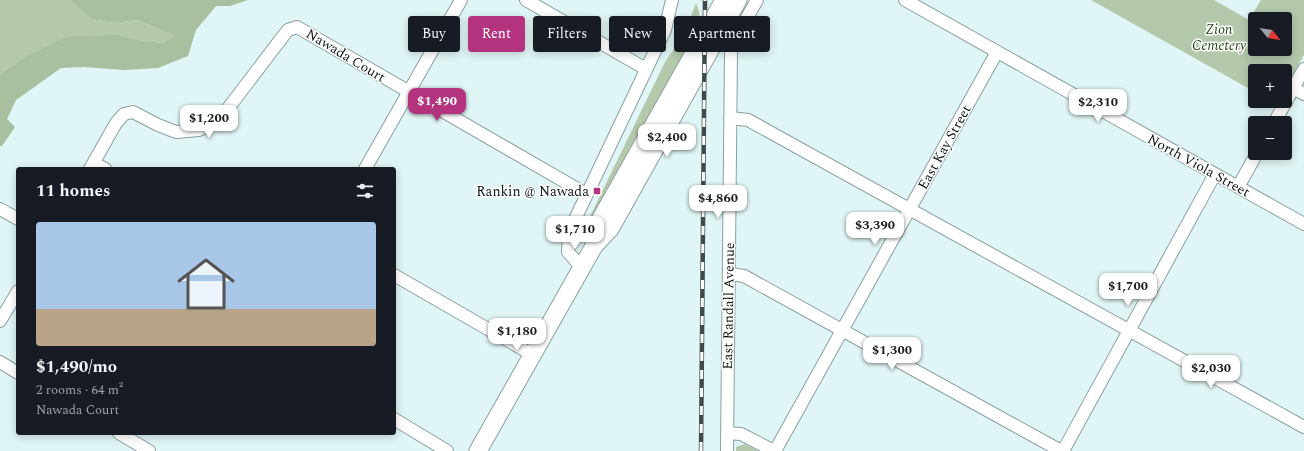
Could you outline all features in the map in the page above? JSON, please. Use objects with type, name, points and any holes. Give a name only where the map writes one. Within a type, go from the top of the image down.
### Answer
[{"type":"main road","points":[[478,451],[594,246],[600,222],[724,0]]},
{"type":"main road","points":[[594,246],[610,229],[738,0]]},
{"type":"street","points":[[366,167],[461,0]]},
{"type":"street","points":[[526,0],[646,69]]},
{"type":"street","points":[[582,268],[568,252],[568,241],[572,224],[666,26],[672,0]]},
{"type":"street","name":"East Randall Avenue","points":[[727,451],[730,274],[731,52],[735,39],[757,0]]},
{"type":"street","name":"North Viola Street","points":[[905,0],[1304,224]]},
{"type":"street","name":"Nawada Court","points":[[92,166],[116,122],[128,112],[139,114],[158,125],[176,132],[188,132],[211,125],[220,119],[284,35],[292,28],[297,27],[586,194]]},
{"type":"street","name":"East Kay Street","points":[[774,451],[997,52]]},
{"type":"street","points":[[1279,116],[1299,91],[1304,69]]},
{"type":"street","points":[[730,118],[748,120],[1304,426]]},
{"type":"street","points":[[1238,187],[1253,160]]},
{"type":"street","points":[[730,274],[744,276],[1062,451],[1215,174]]},
{"type":"street","points":[[0,209],[16,218]]},
{"type":"street","points":[[396,276],[532,355]]},
{"type":"street","points":[[0,322],[16,294]]},
{"type":"street","points":[[0,362],[16,372]]},
{"type":"street","points":[[396,420],[447,451]]},
{"type":"street","points":[[727,433],[742,434],[774,451]]},
{"type":"street","points":[[122,435],[149,451]]},
{"type":"green space","points":[[0,0],[70,0],[91,19],[114,23],[137,20],[174,36],[162,43],[138,40],[119,35],[0,75]]},
{"type":"green space","points":[[70,0],[248,0],[230,6],[216,6],[196,30],[188,56],[158,68],[124,70],[84,67],[61,68],[16,100],[7,119],[15,127],[2,146],[0,146],[0,75],[27,56],[67,37],[119,35],[138,40],[162,43],[174,36],[137,20],[114,23],[91,19]]},
{"type":"green space","name":"Zion Cemetery","points":[[1091,0],[1214,0],[1248,19],[1248,56],[1292,56],[1292,12],[1254,12],[1261,0],[1304,0],[1304,55],[1292,76],[1292,64],[1248,64],[1248,88]]},
{"type":"green space","points":[[696,3],[699,16],[691,16]]},
{"type":"green space","points":[[674,49],[674,52],[688,52],[587,232],[584,236],[581,235],[665,62]]},
{"type":"green space","points":[[745,444],[758,451],[736,451],[736,447]]},
{"type":"railway","points":[[701,451],[705,0]]},
{"type":"place","name":"Rankin @ Nawada","points":[[597,191]]}]
